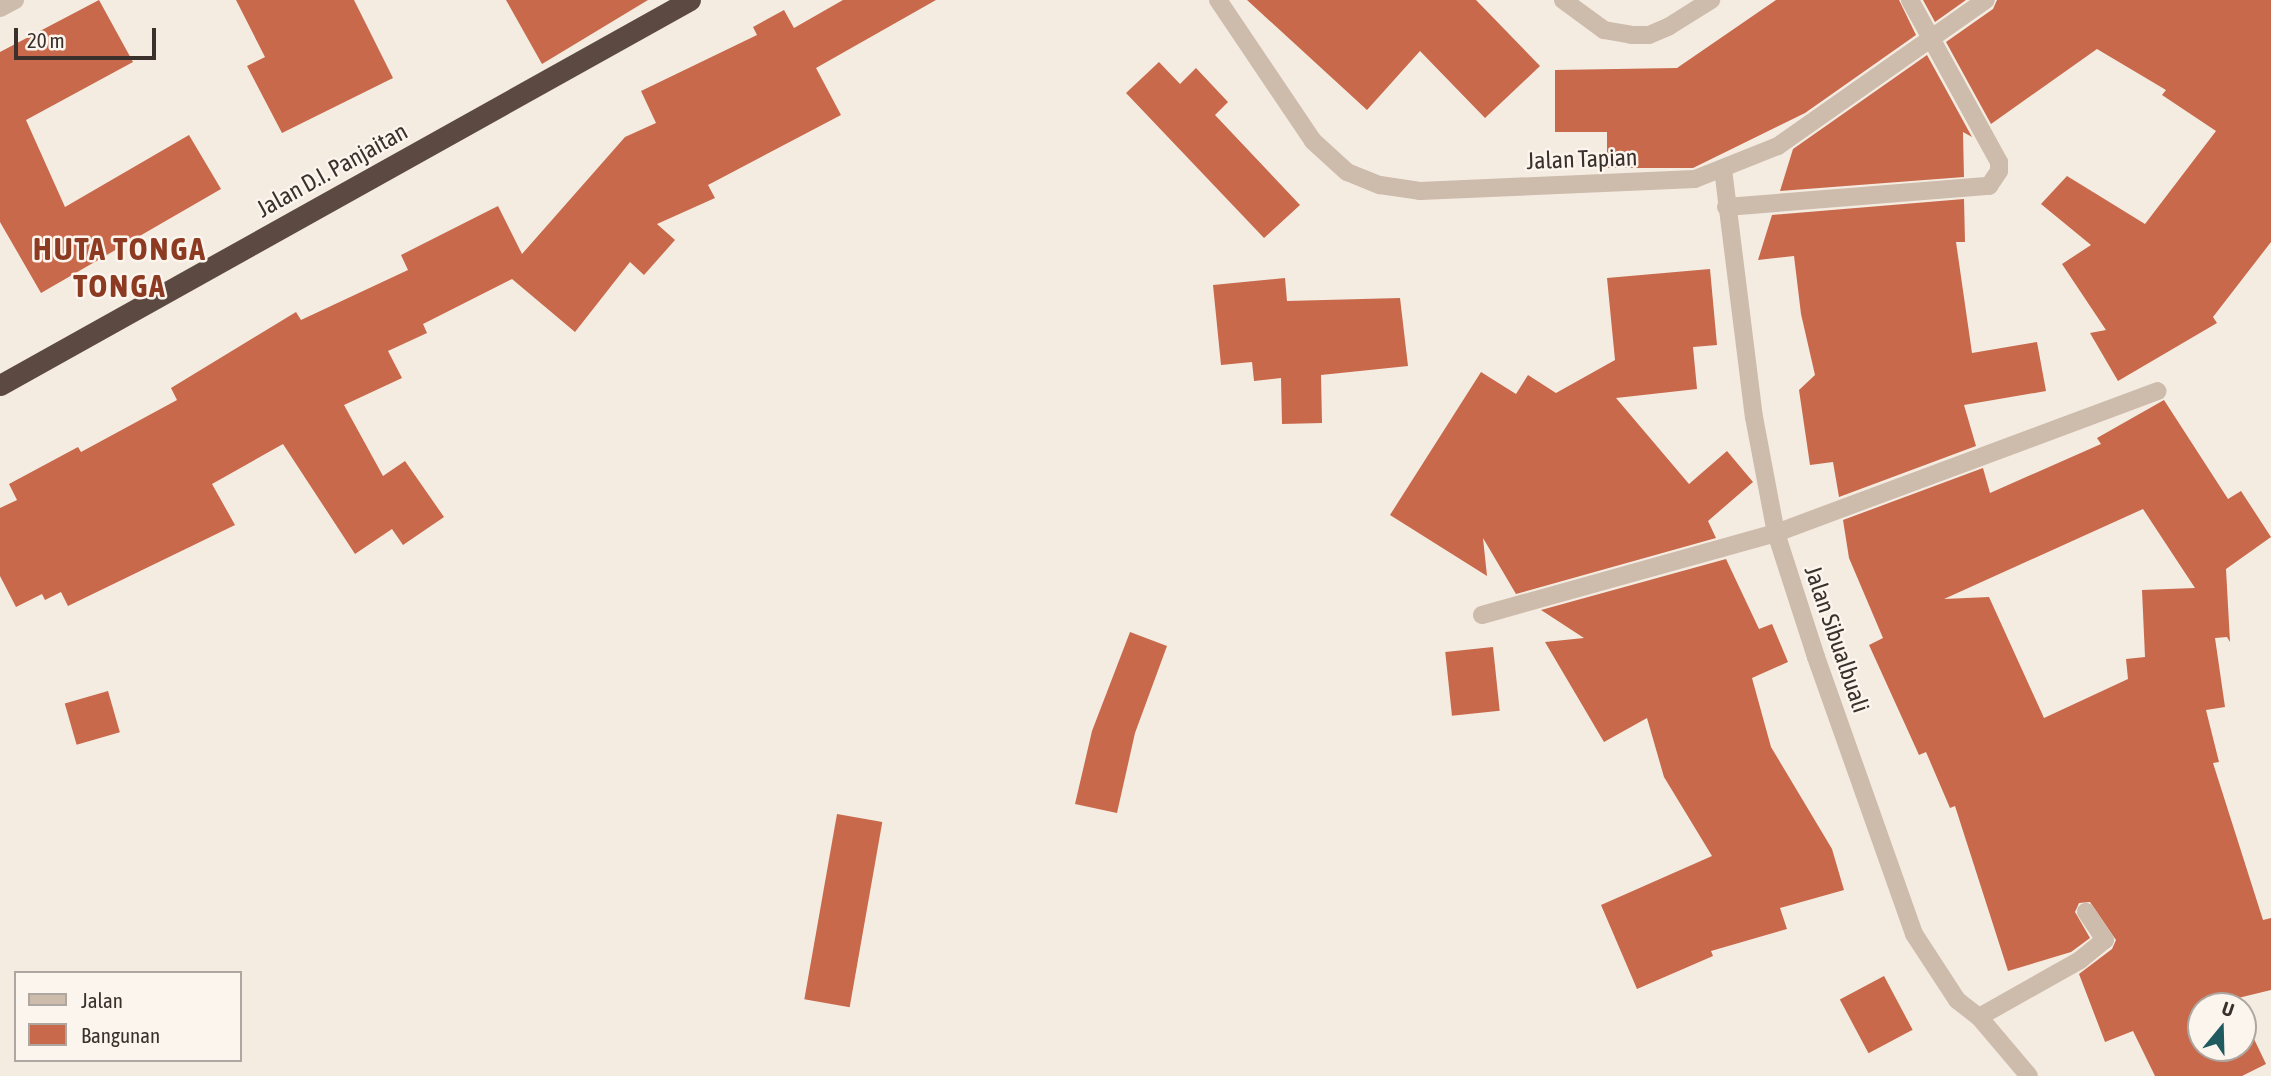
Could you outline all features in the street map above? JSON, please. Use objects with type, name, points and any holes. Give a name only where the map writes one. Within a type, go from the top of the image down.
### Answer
[{"type":"highway","name":"Jalan D.I. Panjaitan","points":[[0,385],[690,0]]},
{"type":"street","points":[[0,8],[15,0]]},
{"type":"street","name":"Jalan Tapian","points":[[1217,0],[1312,141],[1347,172],[1380,185],[1420,191],[1695,179],[1777,146],[1986,0]]},
{"type":"street","points":[[1563,0],[1604,30],[1631,35],[1649,35],[1668,27],[1711,0]]},
{"type":"street","points":[[1726,207],[1989,186],[1999,171],[1999,162],[1934,37],[1910,0]]},
{"type":"street","name":"Jalan Sibualbuali","points":[[1723,169],[1754,417],[1776,533],[1914,934],[1957,1000],[1979,1017],[2029,1076]]},
{"type":"street","points":[[1482,615],[1776,533],[2157,391]]},
{"type":"street","points":[[1979,1017],[2080,960],[2105,940],[2086,912]]},
{"type":"building","points":[[99,0],[133,62],[26,120],[65,207],[189,135],[221,189],[41,293],[0,222],[0,52]]},
{"type":"building","points":[[236,0],[354,0],[393,78],[282,133],[247,66],[265,57]]},
{"type":"building","points":[[506,0],[648,0],[542,64]]},
{"type":"building","points":[[843,0],[936,0],[816,68],[841,115],[708,185],[715,198],[657,224],[675,240],[644,275],[630,262],[575,332],[512,279],[423,324],[427,333],[388,351],[402,378],[344,405],[383,476],[405,461],[444,517],[403,545],[392,529],[355,554],[283,444],[212,484],[235,525],[68,606],[61,592],[45,600],[42,594],[16,607],[0,576],[0,508],[17,500],[9,484],[78,447],[81,452],[177,400],[171,388],[296,312],[301,320],[408,270],[401,255],[498,206],[522,254],[625,137],[656,123],[641,91],[757,35],[753,27],[784,10],[794,28]]},
{"type":"building","points":[[1247,0],[1476,0],[1540,66],[1485,118],[1420,51],[1367,110]]},
{"type":"building","points":[[1776,0],[1899,0],[1916,35],[1805,113],[1693,168],[1607,168],[1607,132],[1555,132],[1555,70],[1677,68]]},
{"type":"building","points":[[1923,0],[1966,0],[1935,22]]},
{"type":"building","points":[[1997,0],[2271,0],[2271,242],[2213,317],[2217,323],[2118,381],[2090,333],[2106,330],[2062,264],[2091,245],[2041,204],[2067,176],[2145,224],[2216,131],[2162,95],[2166,90],[2097,49],[1991,124],[1946,42],[1993,9]]},
{"type":"building","points":[[1927,55],[1972,137],[1963,132],[1964,177],[1780,191],[1793,149]]},
{"type":"building","points":[[1159,62],[1180,84],[1196,68],[1228,102],[1215,115],[1300,205],[1264,238],[1126,93]]},
{"type":"building","points":[[1964,199],[1965,242],[1956,242],[1972,353],[2037,342],[2046,391],[1964,405],[1976,446],[1839,497],[1833,462],[1810,465],[1799,390],[1815,375],[1801,314],[1794,256],[1758,260],[1772,215]]},
{"type":"building","points":[[1710,269],[1717,345],[1693,347],[1697,389],[1616,398],[1689,484],[1727,451],[1753,482],[1708,521],[1716,538],[1516,594],[1483,538],[1487,576],[1390,515],[1481,372],[1516,394],[1528,375],[1556,393],[1615,360],[1607,278]]},
{"type":"building","points":[[1285,278],[1287,301],[1400,298],[1408,366],[1321,375],[1322,423],[1282,424],[1281,378],[1254,381],[1252,362],[1221,365],[1213,285]]},
{"type":"building","points":[[2164,400],[2228,499],[2241,491],[2271,537],[2226,569],[2230,642],[2227,637],[2215,638],[2225,707],[2206,710],[2219,762],[2213,763],[2263,920],[2271,918],[2271,990],[2257,993],[2187,992],[2187,1062],[2257,1062],[2257,1045],[2266,1064],[2242,1076],[2155,1076],[2133,1031],[2105,1042],[2079,974],[2112,949],[2116,940],[2090,902],[2079,903],[2075,912],[2090,938],[2071,952],[2008,971],[1955,806],[1950,808],[1926,752],[1919,755],[1869,645],[1883,638],[1849,558],[1843,520],[1983,468],[1990,493],[2101,444],[2097,438]],"holes":[[[2143,509],[2195,588],[2142,590],[2145,657],[2126,659],[2128,679],[2044,718],[1989,597],[1944,599]]]},
{"type":"building","points":[[1726,559],[1759,629],[1772,624],[1788,662],[1752,678],[1771,747],[1832,849],[1844,890],[1780,908],[1787,929],[1711,951],[1713,956],[1637,989],[1601,905],[1712,856],[1664,777],[1647,718],[1604,742],[1545,642],[1584,638],[1541,610]]},
{"type":"building","points":[[1130,632],[1167,646],[1135,733],[1117,813],[1075,804],[1092,731]]},
{"type":"building","points":[[1493,647],[1500,711],[1452,716],[1445,652]]},
{"type":"building","points":[[108,691],[120,732],[77,745],[65,703]]},
{"type":"building","points":[[837,814],[882,822],[850,1007],[804,999]]},
{"type":"building","points":[[1884,976],[1913,1030],[1868,1053],[1840,999]]},
{"type":"district","name":"HUTA TONGA TONGA","points":[[120,268]]}]
